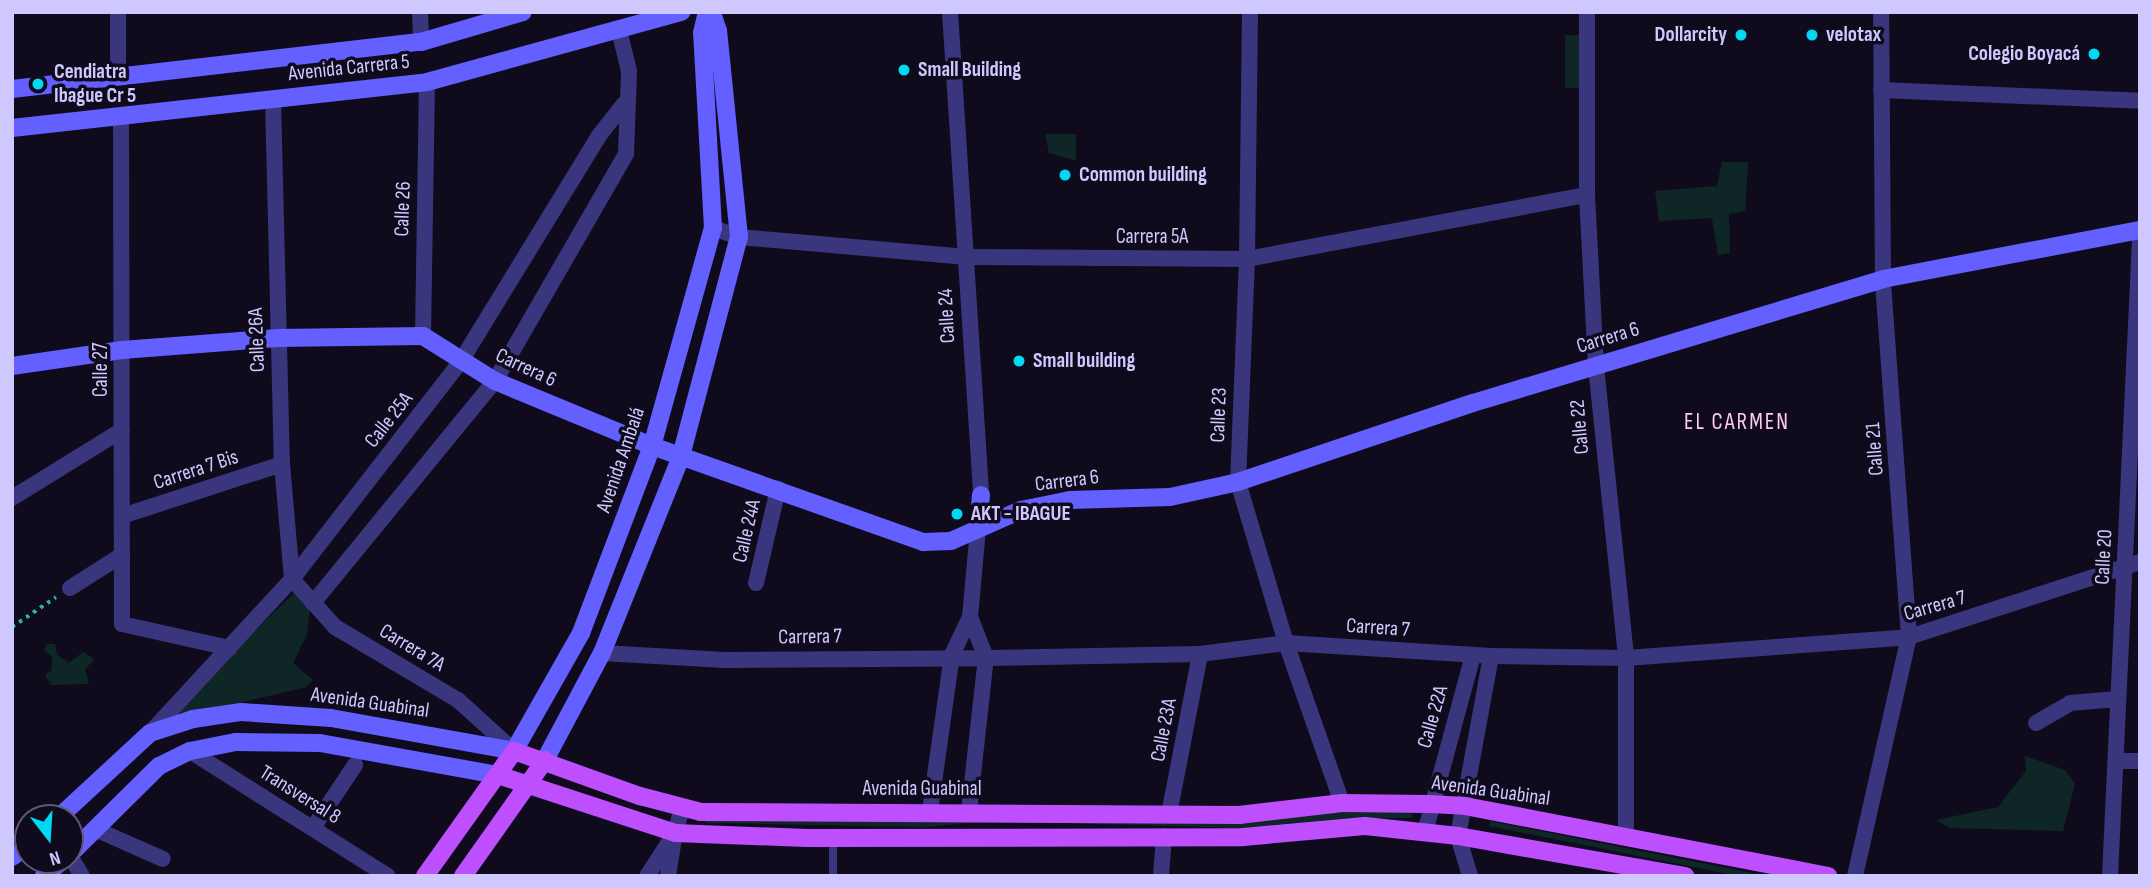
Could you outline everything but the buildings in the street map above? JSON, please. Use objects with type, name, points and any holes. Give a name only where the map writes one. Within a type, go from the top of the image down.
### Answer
[{"type":"main road","name":"Avenida Carrera 5","points":[[12,89],[421,42],[523,12]]},
{"type":"main road","name":"Avenida Carrera 5","points":[[12,128],[427,82],[682,12]]},
{"type":"main road","name":"Avenida Ambalá","points":[[425,876],[514,751],[582,633],[652,446],[713,229],[702,33],[710,12]]},
{"type":"main road","name":"Avenida Ambalá","points":[[464,876],[545,760],[602,653],[681,456],[739,237],[718,31],[710,12]]},
{"type":"main road","name":"Carrera 6","points":[[423,336],[495,381],[652,446],[923,542],[951,541],[1021,510],[1070,500],[1170,497],[1238,482],[1596,366],[1883,279],[2140,230]]},
{"type":"main road","points":[[12,366],[122,350],[278,338],[423,336]]},
{"type":"main road","name":"Calle 24","points":[[978,529],[981,495]]},
{"type":"main road","name":"Avenida Guabinal","points":[[73,804],[150,733],[193,719],[242,712],[354,721],[514,751],[682,809],[1239,814],[1342,803],[1465,806],[1828,876]]},
{"type":"main road","points":[[84,840],[159,766],[190,751],[236,742],[320,743],[498,775],[675,833],[833,837],[1243,837],[1365,826],[1458,835],[1608,868],[1686,876]]},
{"type":"street","points":[[118,12],[118,76]]},
{"type":"street","points":[[420,12],[421,42]]},
{"type":"street","name":"Calle 24","points":[[950,12],[981,495]]},
{"type":"street","name":"Calle 23","points":[[1250,12],[1247,259],[1238,482],[1286,643],[1342,803]]},
{"type":"street","name":"Calle 22","points":[[1587,12],[1587,195],[1596,366],[1626,658],[1626,837]]},
{"type":"street","name":"Calle 21","points":[[1855,876],[1909,637],[1883,279],[1881,12]]},
{"type":"street","points":[[313,603],[495,381],[626,154],[624,104],[629,71],[619,30]]},
{"type":"street","name":"Calle 26","points":[[423,336],[427,82]]},
{"type":"street","points":[[1881,90],[2140,101]]},
{"type":"street","name":"Calle 26A","points":[[273,99],[282,464],[292,579]]},
{"type":"street","name":"Calle 25A","points":[[150,733],[292,579],[461,361],[598,137],[624,104]]},
{"type":"street","name":"Calle 27","points":[[121,115],[122,624],[229,648]]},
{"type":"street","name":"Carrera 5A","points":[[713,229],[739,237],[967,257],[1247,259],[1587,195]]},
{"type":"street","name":"Calle 20","points":[[2110,876],[2118,699],[2132,565],[2140,240]]},
{"type":"street","points":[[12,498],[122,430]]},
{"type":"street","name":"Carrera 7 Bis","points":[[122,516],[282,464]]},
{"type":"street","name":"Calle 24A","points":[[756,583],[778,489]]},
{"type":"street","name":"Calle 24","points":[[930,811],[952,655],[970,617],[978,529]]},
{"type":"street","points":[[70,589],[122,555]]},
{"type":"street","name":"Carrera 7","points":[[602,653],[725,660],[952,655],[986,658],[1200,654],[1286,643],[1490,656],[1626,658],[1909,637],[2132,565]]},
{"type":"street","name":"Carrera 7A","points":[[292,579],[335,627],[458,700],[514,751]]},
{"type":"street","name":"Calle 24","points":[[969,811],[986,658],[970,617]]},
{"type":"street","name":"Calle 23A","points":[[1169,814],[1200,654]]},
{"type":"street","name":"Calle 22A","points":[[1425,832],[1429,804],[1473,655]]},
{"type":"street","name":"Calle 22A","points":[[1458,835],[1490,656]]},
{"type":"street","points":[[2036,723],[2070,703],[2118,699]]},
{"type":"street","name":"Transversal 8","points":[[190,751],[387,876]]},
{"type":"street","points":[[2116,761],[2140,761]]},
{"type":"street","points":[[313,828],[355,765]]},
{"type":"street","points":[[668,876],[682,809]]},
{"type":"street","points":[[95,829],[163,859]]},
{"type":"street","points":[[647,876],[675,833]]},
{"type":"street","points":[[1458,835],[1470,876]]},
{"type":"street","points":[[1161,876],[1164,836]]},
{"type":"lane","points":[[833,837],[833,876]]},
{"type":"path","points":[[12,627],[70,589]]},
{"type":"green space","points":[[1565,35],[1580,35],[1580,88],[1565,88]]},
{"type":"green space","points":[[1045,134],[1076,134],[1076,161],[1049,153]]},
{"type":"green space","points":[[1722,162],[1748,162],[1745,211],[1729,214],[1730,253],[1718,255],[1712,218],[1659,221],[1655,191],[1717,186]]},
{"type":"green space","points":[[296,591],[310,609],[307,634],[293,663],[313,680],[306,687],[210,710],[170,714]]},
{"type":"green space","points":[[47,644],[55,644],[57,654],[69,663],[83,652],[95,659],[85,669],[89,684],[51,685],[45,675],[52,670],[52,657],[44,650]]},
{"type":"green space","points":[[2025,756],[2065,770],[2075,784],[2063,831],[1950,828],[1936,820],[1998,807],[2026,771]]},
{"type":"green space","points":[[1413,810],[1412,818],[1350,818],[1241,828],[991,821],[926,827],[705,823],[706,817]]},
{"type":"green space","points":[[1490,821],[1767,876],[1738,876],[1489,826]]},
{"type":"place","name":"Dollarcity","points":[[1741,35]]},
{"type":"place","name":"velotax","points":[[1812,35]]},
{"type":"place","name":"Colegio Boyacá","points":[[2094,54]]},
{"type":"place","name":"Small Building","points":[[904,70]]},
{"type":"place","name":"Cendiatra Ibague Cr 5","points":[[38,84]]},
{"type":"place","name":"Common building","points":[[1065,175]]},
{"type":"place","name":"Small building","points":[[1019,361]]},
{"type":"place","name":"AKT - IBAGUE","points":[[957,514]]},
{"type":"district","name":"EL CARMEN","points":[[1737,422]]}]
